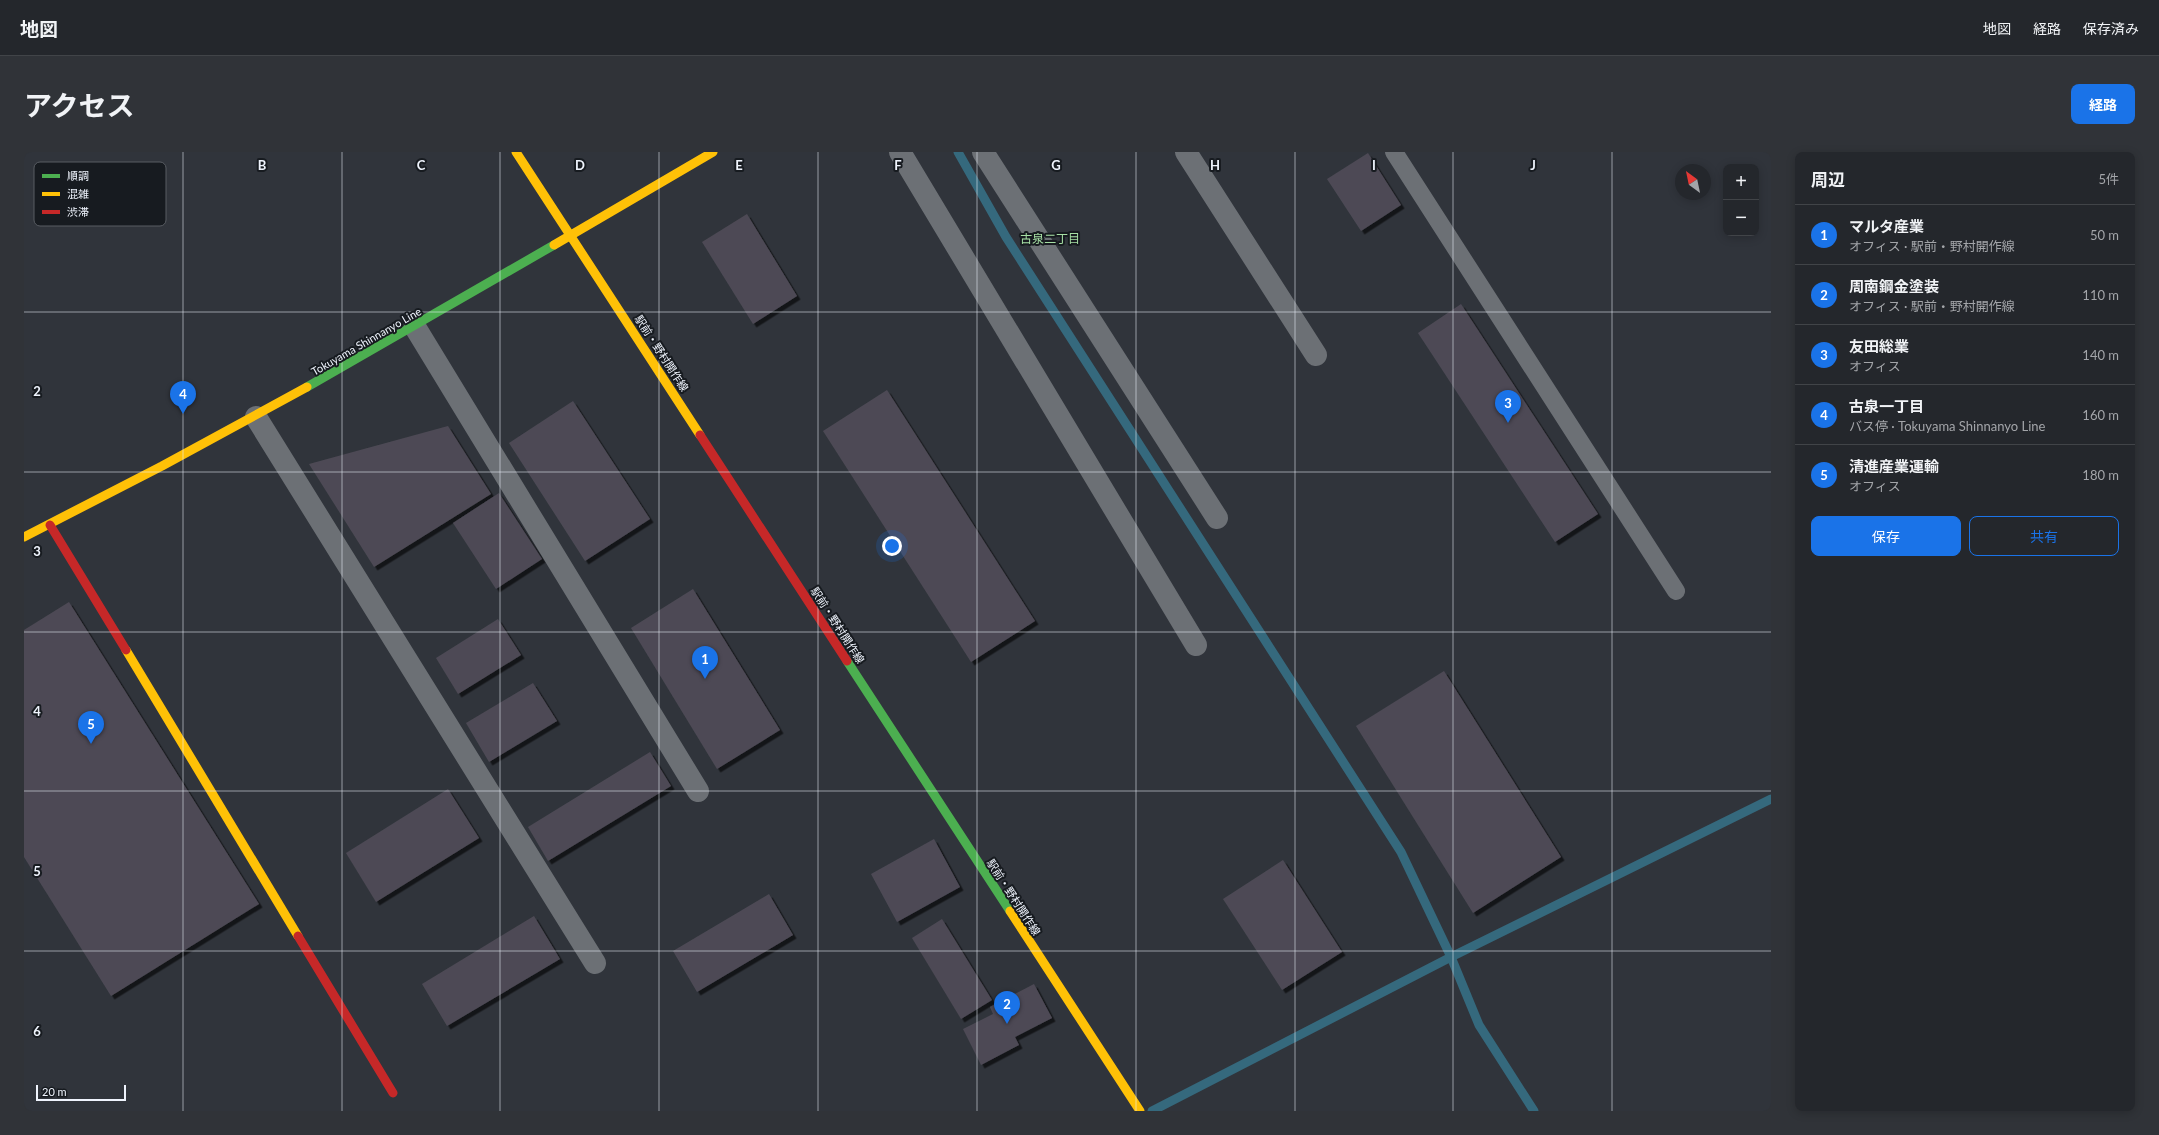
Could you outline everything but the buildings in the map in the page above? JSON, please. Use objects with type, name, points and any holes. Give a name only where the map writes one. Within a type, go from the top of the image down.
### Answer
[{"type":"street","name":"駅前・野村開作線","points":[[516,152],[1140,1111]]},
{"type":"street","name":"Tokuyama Shinnanyo Line","points":[[24,537],[50,525],[256,417],[415,327],[570,234],[713,152]]},
{"type":"street","points":[[900,152],[1196,645]]},
{"type":"street","points":[[983,152],[1217,518]]},
{"type":"street","points":[[1186,152],[1316,355]]},
{"type":"street","points":[[415,327],[698,791]]},
{"type":"street","points":[[256,417],[595,963]]},
{"type":"street","points":[[50,525],[393,1093]]},
{"type":"lane","points":[[1394,152],[1676,591]]},
{"type":"waterway","points":[[958,152],[1006,237],[1401,852],[1451,957],[1479,1025],[1534,1111]]},
{"type":"waterway","points":[[1152,1111],[1451,957],[1771,799]]},
{"type":"traffic: fast","points":[[307,387],[554,245]]},
{"type":"traffic: fast","points":[[847,661],[1010,911]]},
{"type":"traffic: slow","points":[[516,152],[700,435]]},
{"type":"traffic: slow","points":[[554,245],[713,152]]},
{"type":"traffic: slow","points":[[24,537],[162,466],[307,387]]},
{"type":"traffic: slow","points":[[126,650],[298,936]]},
{"type":"traffic: slow","points":[[1010,911],[1140,1111]]},
{"type":"traffic: jam","points":[[700,435],[847,661]]},
{"type":"traffic: jam","points":[[50,525],[126,650]]},
{"type":"traffic: jam","points":[[298,936],[393,1093]]},
{"type":"place","name":"古泉一丁目","points":[[183,414]]},
{"type":"place","name":"友田総業","points":[[1508,423]]},
{"type":"place","name":"マルタ産業","points":[[705,679]]},
{"type":"place","name":"清進産業運輸","points":[[91,744]]},
{"type":"place","name":"周南鋼金塗装","points":[[1007,1024]]},
{"type":"district","name":"古泉二丁目","points":[[1050,238]]}]
